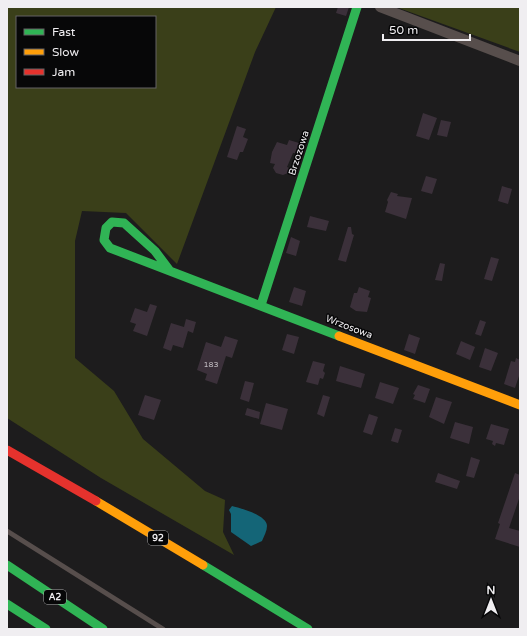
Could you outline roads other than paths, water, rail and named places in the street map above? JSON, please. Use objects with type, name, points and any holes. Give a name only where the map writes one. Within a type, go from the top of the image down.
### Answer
[{"type":"main road","name":"Brzozowa","points":[[261,305],[357,7]]},
{"type":"main road","name":"Wrzosowa","points":[[170,271],[156,251],[124,223],[112,222],[106,228],[103,236],[110,248],[170,271],[261,305],[520,405]]},
{"type":"main road","name":"92","points":[[7,450],[107,506],[308,629]]},
{"type":"main road","name":"A2","points":[[7,565],[103,629]]},
{"type":"main road","points":[[7,604],[46,629]]},
{"type":"street","points":[[380,7],[520,61]]},
{"type":"lane","points":[[7,531],[163,629]]},
{"type":"water","points":[[232,506],[258,515],[266,522],[267,526],[262,541],[251,546],[231,532],[231,514],[229,510]]}]
